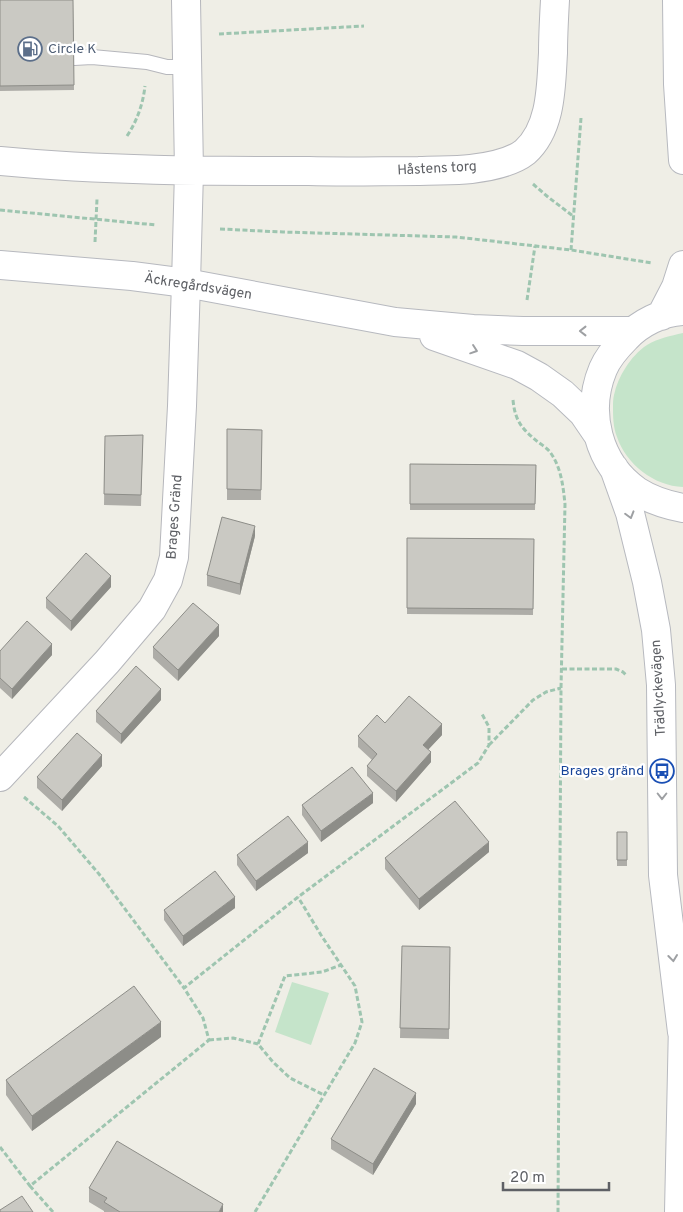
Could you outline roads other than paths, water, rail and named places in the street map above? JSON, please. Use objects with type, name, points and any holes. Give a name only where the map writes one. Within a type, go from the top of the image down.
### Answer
[{"type":"street","name":"Håstens torg","points":[[0,161],[188,171],[367,172],[470,169],[495,164],[512,159],[525,152],[542,129],[551,87],[555,0]]},
{"type":"street","points":[[677,0],[678,84],[683,160]]},
{"type":"street","points":[[184,1],[188,171],[186,283]]},
{"type":"street","name":"Äckregårdsvägen","points":[[0,266],[132,276],[186,283],[395,322],[473,329],[632,332]]},
{"type":"street","points":[[682,267],[676,286],[672,313],[646,322],[632,332],[616,348],[604,367],[597,389],[595,412],[598,435],[604,452],[625,481],[637,491],[659,502],[683,508]]},
{"type":"street","name":"Brages Gränd","points":[[0,777],[152,609],[168,580],[174,557],[186,283]]},
{"type":"street","name":"Äckregårdsvägen","points":[[395,322],[517,365],[539,377],[563,394],[583,413],[598,435]]},
{"type":"street","name":"Trädlyckevägen","points":[[614,468],[630,513],[647,582],[656,630],[661,685],[663,875],[683,1028],[679,1212]]},
{"type":"lane","points":[[46,59],[92,58],[147,62],[167,67],[187,67]]},
{"type":"place","name":"Circle K","points":[[30,49]]},
{"type":"place","name":"Brages gränd","points":[[662,771]]}]
